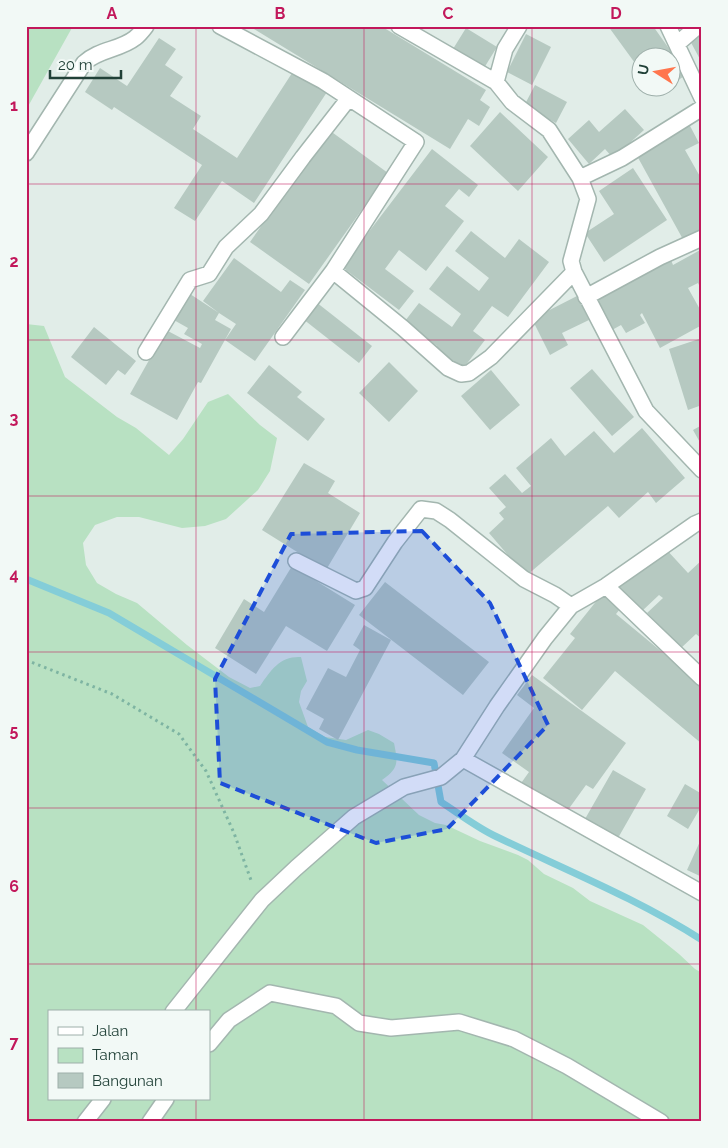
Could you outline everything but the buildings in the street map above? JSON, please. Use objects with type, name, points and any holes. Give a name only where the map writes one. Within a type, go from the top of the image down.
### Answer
[{"type":"street","points":[[26,153],[84,62],[91,56],[135,38],[146,26]]},
{"type":"street","points":[[220,26],[323,81],[416,142],[333,271],[283,337]]},
{"type":"street","points":[[399,26],[496,82],[512,102],[549,130],[580,178],[588,200],[571,261],[574,272],[646,410],[702,470]]},
{"type":"street","points":[[496,82],[505,49],[519,26]]},
{"type":"street","points":[[668,26],[702,98]]},
{"type":"street","points":[[677,44],[698,26]]},
{"type":"street","points":[[146,352],[190,280],[208,274],[226,247],[261,214],[350,98]]},
{"type":"street","points":[[580,178],[622,158],[702,108]]},
{"type":"street","points":[[586,297],[660,257],[702,238]]},
{"type":"street","points":[[333,271],[403,328],[448,368],[461,374],[469,373],[491,357],[574,272]]},
{"type":"street","points":[[296,561],[356,591],[365,588],[395,542],[421,509],[436,511],[524,579],[555,595],[571,606]]},
{"type":"street","points":[[175,1010],[262,900],[296,868],[354,818],[408,786],[441,777],[463,759],[513,683],[545,638],[571,606],[606,586],[702,521]]},
{"type":"street","points":[[606,586],[702,678]]},
{"type":"street","points":[[463,759],[702,893]]},
{"type":"street","points":[[210,1043],[229,1020],[270,993],[336,1006],[360,1023],[391,1028],[459,1022],[514,1039],[567,1066],[661,1122]]},
{"type":"street","points":[[84,1122],[102,1100]]},
{"type":"street","points":[[150,1122],[165,1100]]},
{"type":"path","points":[[26,660],[112,694],[179,734],[206,771],[234,833],[252,884],[262,900]]},
{"type":"highlighted area","points":[[422,531],[490,603],[548,725],[447,829],[376,843],[220,783],[215,679],[291,534]]},
{"type":"green space","points":[[26,26],[73,26],[26,110]]},
{"type":"green space","points":[[26,324],[44,326],[65,377],[117,417],[136,428],[169,455],[183,439],[208,402],[228,394],[260,425],[277,438],[270,471],[258,490],[226,519],[205,526],[182,528],[139,517],[117,517],[95,525],[83,543],[86,565],[97,583],[137,603],[229,677],[250,688],[260,686],[277,665],[287,659],[301,657],[307,681],[301,691],[299,702],[308,727],[325,737],[346,740],[368,730],[394,743],[396,764],[392,772],[382,780],[419,815],[528,860],[544,874],[573,888],[590,901],[643,925],[702,973],[702,1122],[26,1122]]},
{"type":"waterway","points":[[26,579],[109,613],[327,742],[357,750],[434,763],[441,802],[480,828],[625,897],[702,940]]}]
